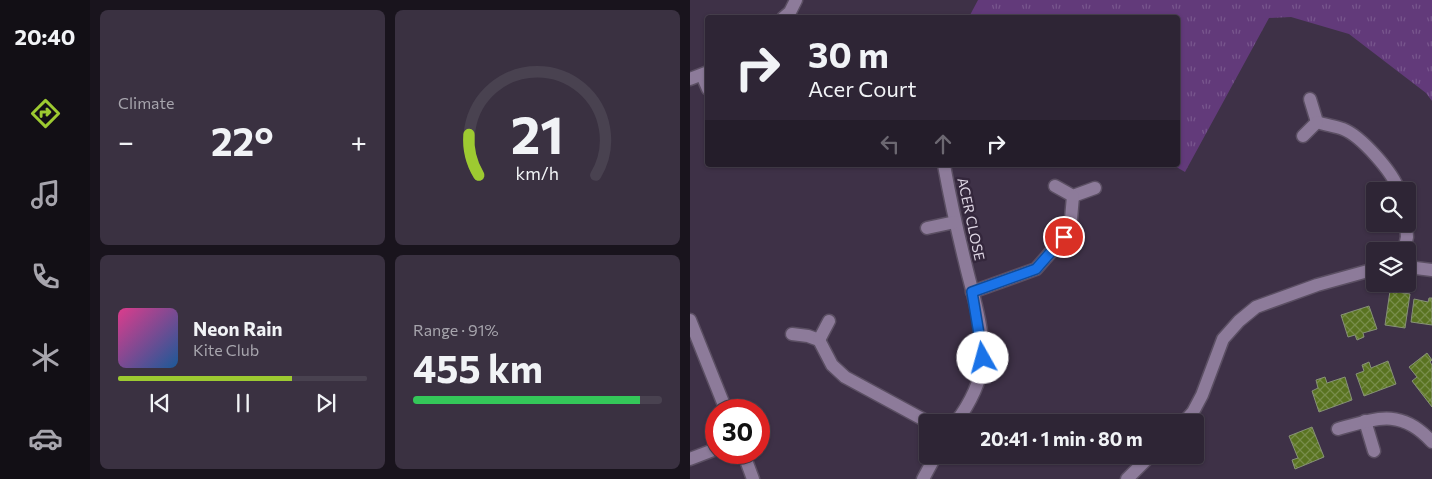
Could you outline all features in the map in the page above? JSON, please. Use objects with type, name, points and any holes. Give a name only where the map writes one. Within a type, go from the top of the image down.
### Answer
[{"type":"street","points":[[790,15],[796,0]]},
{"type":"street","points":[[1310,99],[1317,122]]},
{"type":"street","points":[[1303,136],[1317,122]]},
{"type":"street","points":[[1317,122],[1345,130],[1367,147],[1382,162],[1395,182]]},
{"type":"street","name":"ACER CLOSE","points":[[944,167],[972,292],[983,358],[978,382],[968,406],[962,414]]},
{"type":"street","points":[[1055,186],[1073,196],[1095,188]]},
{"type":"street","points":[[972,292],[1036,269],[1064,237],[1071,219],[1073,196]]},
{"type":"street","points":[[927,228],[955,222]]},
{"type":"street","points":[[1416,268],[1432,270]]},
{"type":"street","points":[[1191,414],[1202,395],[1223,339],[1244,317],[1256,308],[1316,285],[1366,271]]},
{"type":"street","points":[[690,320],[722,399]]},
{"type":"street","points":[[819,340],[829,322]]},
{"type":"street","points":[[792,334],[808,336],[819,340],[832,365],[845,377],[919,417]]},
{"type":"street","points":[[1338,429],[1384,417],[1403,420],[1432,442]]},
{"type":"street","points":[[1365,421],[1374,451]]},
{"type":"street","points":[[690,459],[705,453]]},
{"type":"street","points":[[747,464],[753,479]]},
{"type":"street","points":[[923,479],[931,464]]},
{"type":"street","points":[[1127,479],[1142,464]]},
{"type":"green space","points":[[978,0],[1432,0],[1432,101],[1426,93],[1349,34],[1291,17],[1269,18],[1185,172],[1176,167],[1180,167],[1180,15],[970,15]]},
{"type":"building","points":[[1390,292],[1410,294],[1405,328],[1385,325]]},
{"type":"building","points":[[1429,298],[1432,298],[1432,325],[1411,322],[1414,299],[1428,302]]},
{"type":"building","points":[[1369,306],[1377,329],[1363,333],[1364,337],[1357,340],[1355,335],[1348,337],[1341,315]]},
{"type":"building","points":[[1427,353],[1432,360],[1430,362],[1432,365],[1432,407],[1412,381],[1417,377],[1409,367]]},
{"type":"building","points":[[1388,361],[1396,384],[1364,396],[1356,374],[1364,371],[1362,365],[1369,362],[1371,368]]},
{"type":"building","points":[[1325,377],[1327,383],[1345,377],[1352,400],[1319,412],[1312,391],[1318,388],[1316,380]]},
{"type":"building","points":[[1312,427],[1324,457],[1295,469],[1292,460],[1298,458],[1289,436]]},
{"type":"route","points":[[983,358],[972,292],[1036,269],[1064,237]]}]
